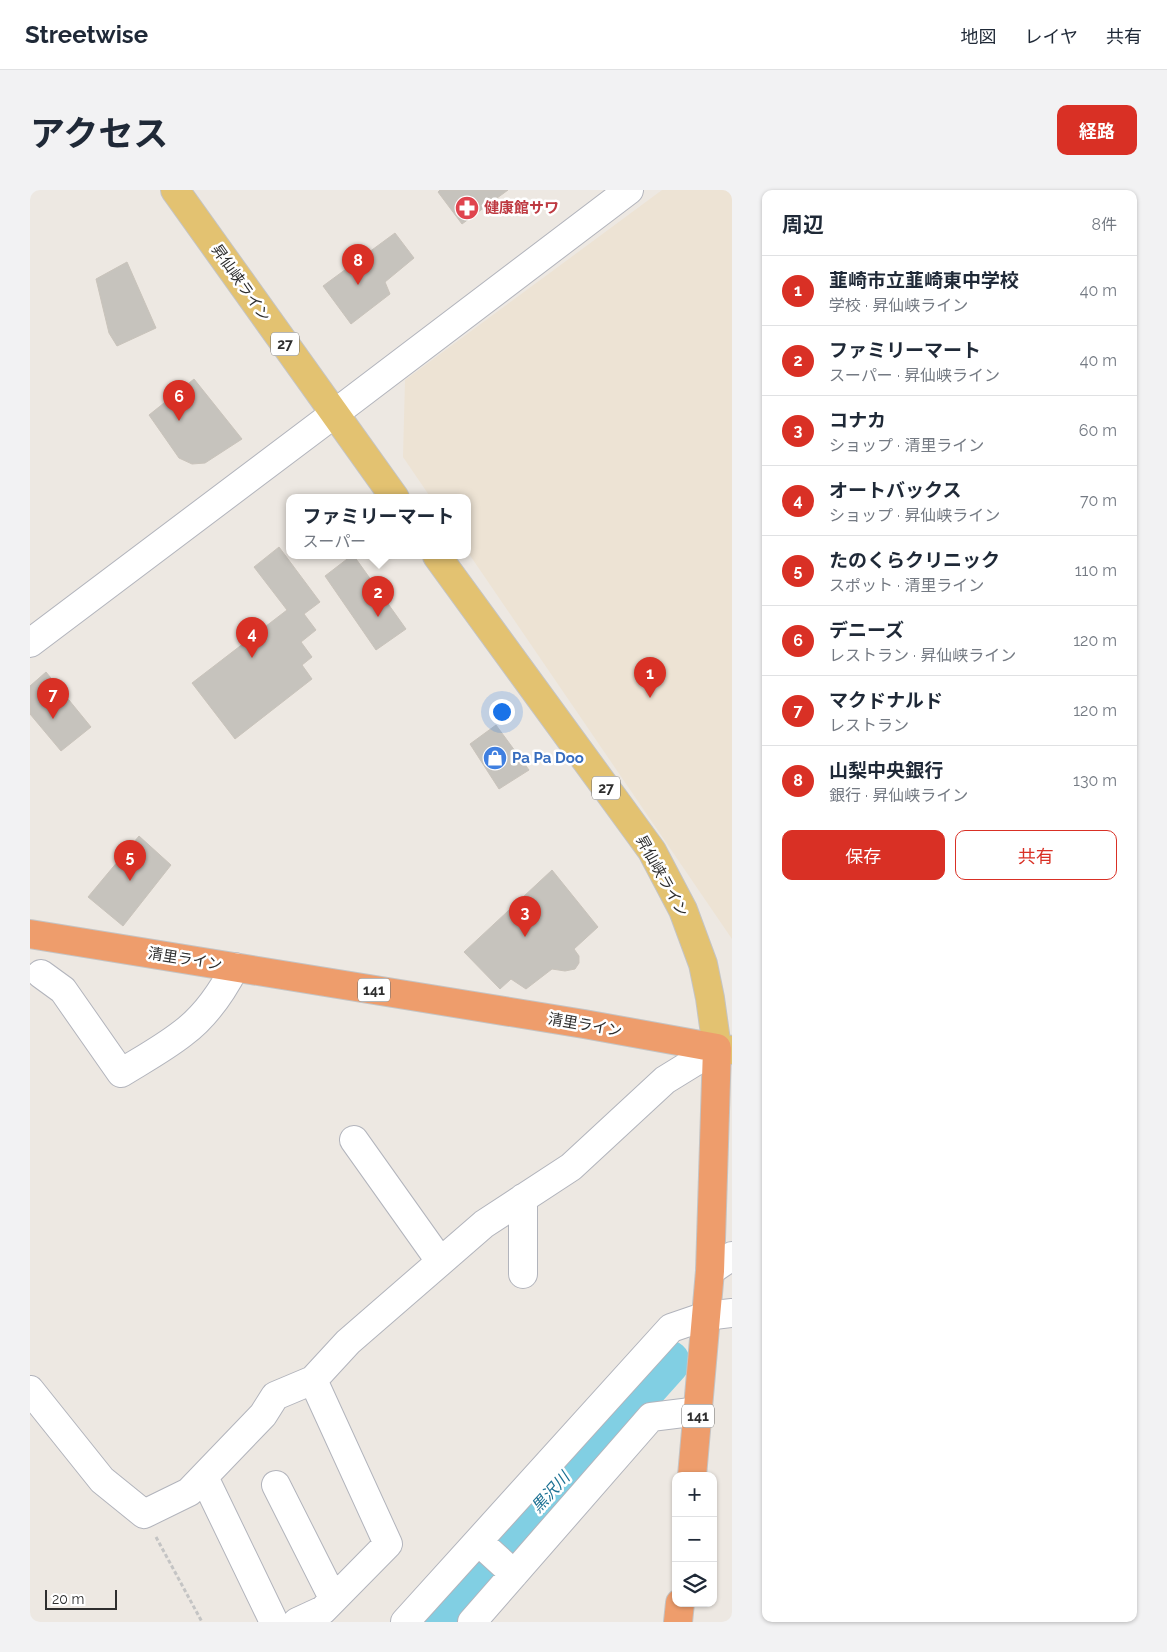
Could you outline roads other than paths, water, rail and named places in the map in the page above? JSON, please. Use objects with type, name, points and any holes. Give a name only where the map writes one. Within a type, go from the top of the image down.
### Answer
[{"type":"highway","name":"清里ライン","points":[[42,936],[574,1022],[724,1049]]},
{"type":"highway","name":"141","points":[[692,1472],[699,1411],[719,1314],[710,1271],[724,1049]]},
{"type":"highway","points":[[678,1622],[680,1607]]},
{"type":"main road","name":"昇仙峡ライン","points":[[175,190],[393,494]]},
{"type":"main road","name":"昇仙峡ライン","points":[[439,559],[652,851],[683,910],[703,964],[724,1049]]},
{"type":"street","points":[[30,643],[628,190]]},
{"type":"street","points":[[42,936],[35,981],[63,990],[121,1073],[184,1033],[208,1010],[235,967]]},
{"type":"street","points":[[30,1390],[102,1480],[144,1514],[189,1492],[264,1415],[274,1396],[313,1380],[348,1342],[440,1261],[484,1224],[571,1166],[665,1080],[724,1049]]},
{"type":"street","points":[[354,1140],[440,1261]]},
{"type":"street","points":[[523,1274],[524,1198]]},
{"type":"street","points":[[710,1271],[732,1256]]},
{"type":"street","points":[[472,1622],[497,1558],[671,1328],[719,1314]]},
{"type":"street","points":[[297,1622],[323,1610],[388,1544],[313,1380]]},
{"type":"street","points":[[405,1622],[497,1558],[651,1417],[699,1411]]},
{"type":"street","points":[[204,1477],[274,1622]]},
{"type":"street","points":[[276,1485],[333,1598]]},
{"type":"waterway","name":"黒沢川","points":[[432,1622],[514,1534],[668,1362]]},
{"type":"place","name":"健康館サワ","points":[[467,208]]},
{"type":"place","name":"山梨中央銀行","points":[[358,285]]},
{"type":"place","name":"デニーズ","points":[[179,421]]},
{"type":"place","name":"ファミリーマート","points":[[378,617]]},
{"type":"place","name":"オートバックス","points":[[252,658]]},
{"type":"place","name":"韮崎市立韮崎東中学校","points":[[650,698]]},
{"type":"place","name":"マクドナルド","points":[[53,719]]},
{"type":"place","name":"Pa Pa Doo","points":[[495,758]]},
{"type":"place","name":"たのくらクリニック","points":[[130,881]]},
{"type":"place","name":"コナカ","points":[[525,937]]}]
